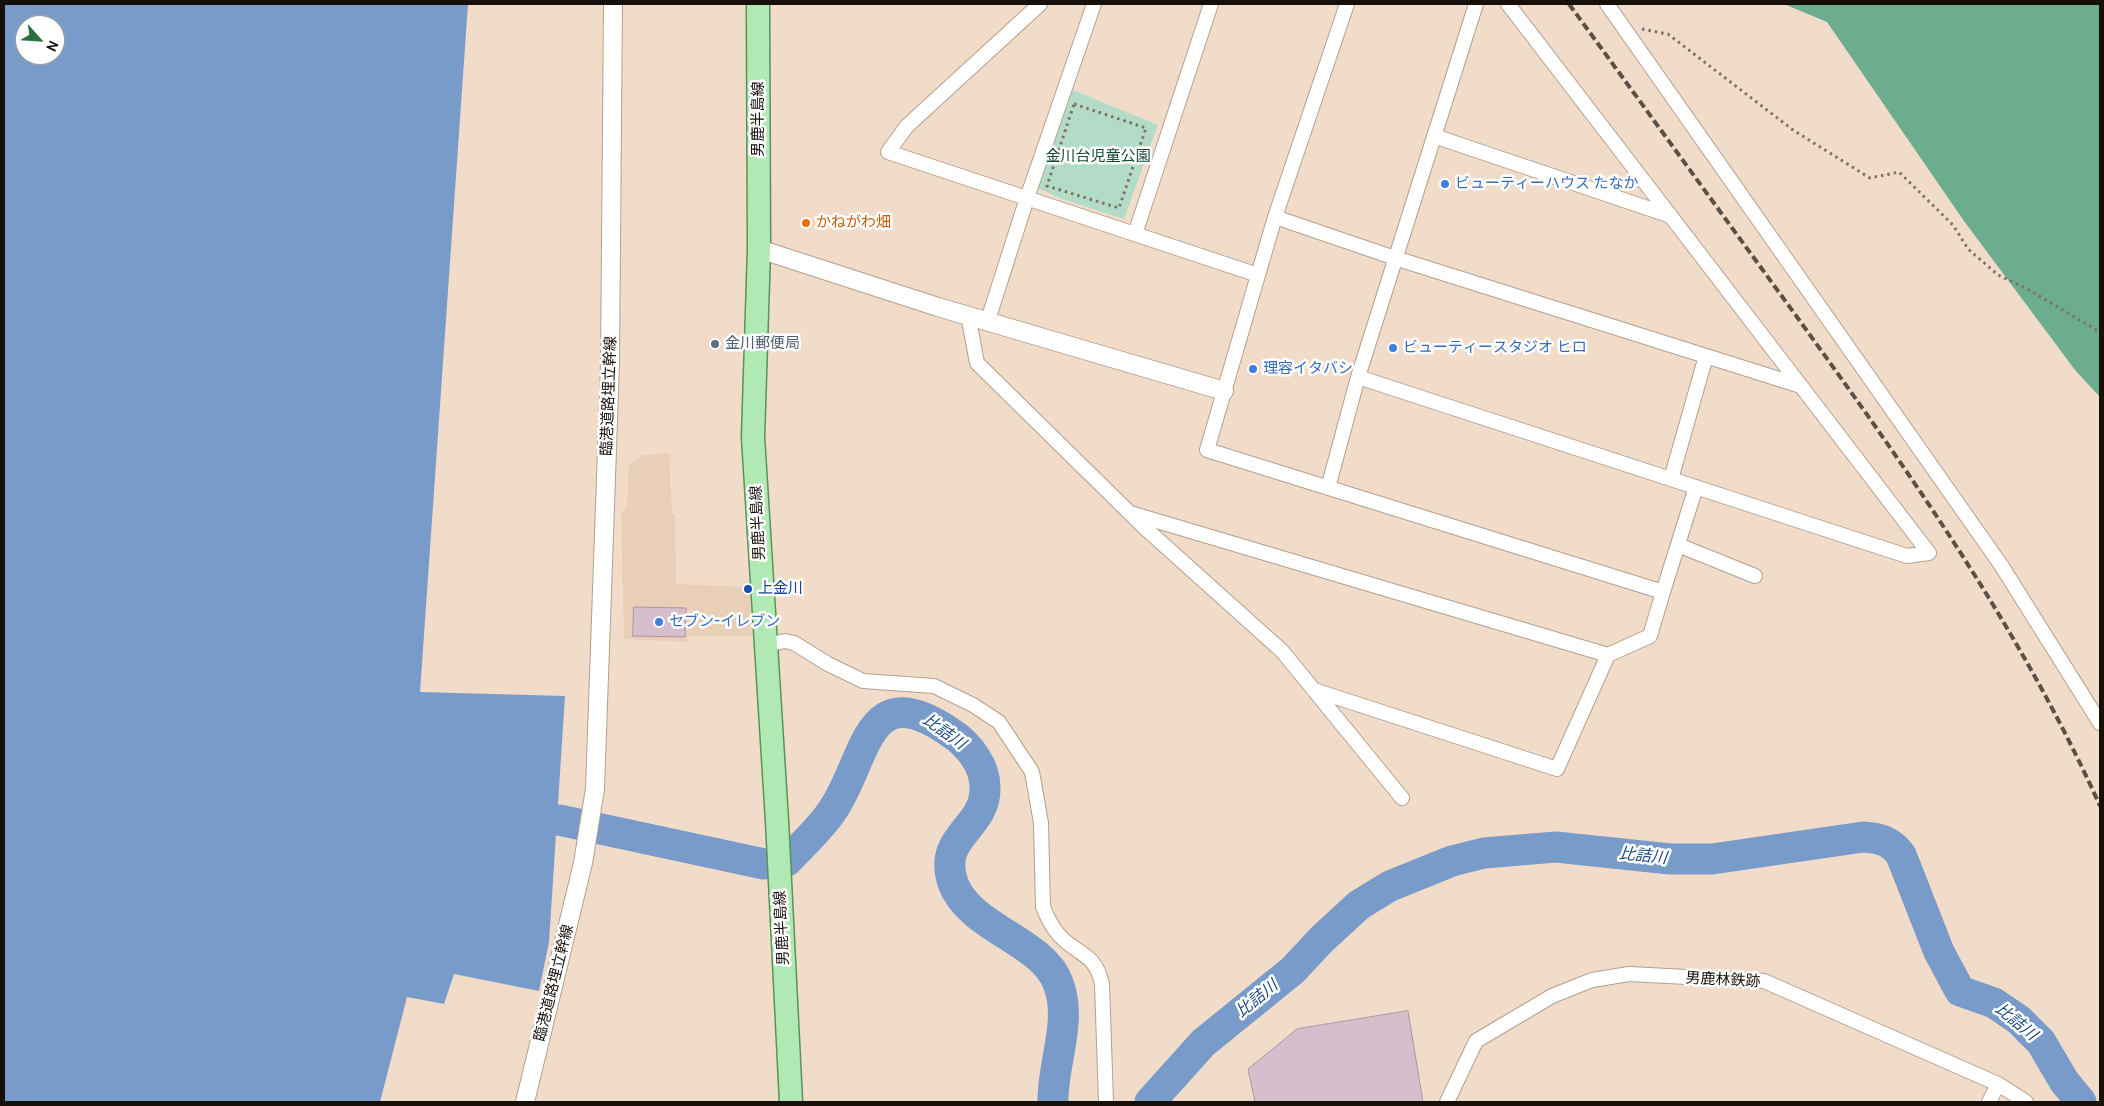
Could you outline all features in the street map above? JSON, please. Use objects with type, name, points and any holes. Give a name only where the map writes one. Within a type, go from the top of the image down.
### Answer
[{"type":"main road","name":"男鹿半島線","points":[[758,4],[759,249],[753,437],[777,821],[791,1102]]},
{"type":"street","name":"臨港道路埋立幹線","points":[[524,1102],[583,863],[595,788],[610,364],[613,4]]},
{"type":"street","points":[[1040,4],[907,126],[888,152],[1258,275]]},
{"type":"street","points":[[988,320],[1027,198],[1094,4]]},
{"type":"street","points":[[1135,234],[1211,4]]},
{"type":"street","points":[[1347,4],[1275,217],[1207,450],[1664,592]]},
{"type":"street","points":[[1328,488],[1358,377],[1476,4]]},
{"type":"street","points":[[1358,377],[1907,556],[1930,553],[1508,4]]},
{"type":"street","points":[[1607,4],[2001,565],[2100,723]]},
{"type":"street","points":[[1434,136],[1671,216]]},
{"type":"street","points":[[1275,217],[1396,258],[1801,386]]},
{"type":"street","points":[[759,249],[968,315],[1224,391]]},
{"type":"street","points":[[968,315],[977,363],[1130,513],[1282,651],[1402,798]]},
{"type":"street","points":[[1671,479],[1706,356]]},
{"type":"street","points":[[1314,690],[1557,769],[1608,656],[1650,636],[1696,487]]},
{"type":"street","points":[[1130,513],[1608,656]]},
{"type":"street","points":[[1678,545],[1755,576]]},
{"type":"street","points":[[766,646],[784,641],[794,643],[828,664],[863,681],[934,686],[973,705],[999,722],[1032,772],[1041,823],[1043,907],[1048,920],[1059,935],[1093,962],[1100,972],[1106,1102]]},
{"type":"street","name":"男鹿林鉄跡","points":[[1447,1102],[1476,1042],[1552,996],[1592,980],[1629,974],[1764,981],[1998,1084],[2026,1102]]},
{"type":"street","points":[[1989,1102],[1998,1084]]},
{"type":"path","points":[[1622,25],[1668,34],[1793,130],[1870,178],[1899,172],[1952,225],[1968,249],[1998,275],[2029,290],[2100,332]]},
{"type":"path","points":[[1074,104],[1146,128],[1119,208],[1047,186],[1074,104]]},
{"type":"shaded area","points":[[669,453],[672,514],[675,514],[676,584],[750,587],[752,636],[688,636],[687,642],[624,639],[621,512],[627,507],[629,464],[643,455]]},
{"type":"green space","points":[[1784,4],[2100,4],[2100,397],[2075,370],[1964,221],[1827,22]]},
{"type":"green space","name":"金川台児童公園","points":[[1073,90],[1158,125],[1124,219],[1062,199],[1038,188]]},
{"type":"water","points":[[4,4],[468,4],[420,692],[565,696],[549,942],[539,991],[454,974],[444,1004],[407,997],[380,1102],[4,1102]]},
{"type":"building","name":"セブン-イレブン","points":[[634,607],[686,608],[685,637],[633,636]]},
{"type":"building","points":[[1408,1011],[1423,1102],[1255,1102],[1248,1069],[1297,1029]]},
{"type":"waterway","name":"比詰川","points":[[559,820],[764,864],[787,861],[832,811],[873,730],[885,718],[901,713],[923,717],[964,743],[975,756],[985,780],[983,803],[978,814],[956,843],[951,854],[950,867],[953,883],[961,898],[974,912],[1038,956],[1050,968],[1058,983],[1062,997],[1063,1027],[1053,1102]]},
{"type":"waterway","name":"比詰川","points":[[1150,1102],[1203,1043],[1293,970],[1322,939],[1359,905],[1390,886],[1452,861],[1484,853],[1556,847],[1670,859],[1712,859],[1863,837],[1885,841],[1893,846],[1901,855],[1939,952],[1960,991],[1994,1003],[2019,1020],[2041,1042],[2064,1081],[2081,1102]]},
{"type":"railway","points":[[1569,4],[1881,434],[1922,494],[1999,615],[2035,677],[2069,741],[2100,806]]},
{"type":"place","name":"ビューティーハウス たなか","points":[[1445,184]]},
{"type":"place","name":"かねがわ畑","points":[[806,223]]},
{"type":"place","name":"金川郵便局","points":[[715,344]]},
{"type":"place","name":"ビューティースタジオ ヒロ","points":[[1393,348]]},
{"type":"place","name":"理容イタバシ","points":[[1253,369]]},
{"type":"place","name":"上金川","points":[[748,589]]},
{"type":"place","name":"セブン-イレブン","points":[[659,622]]}]
